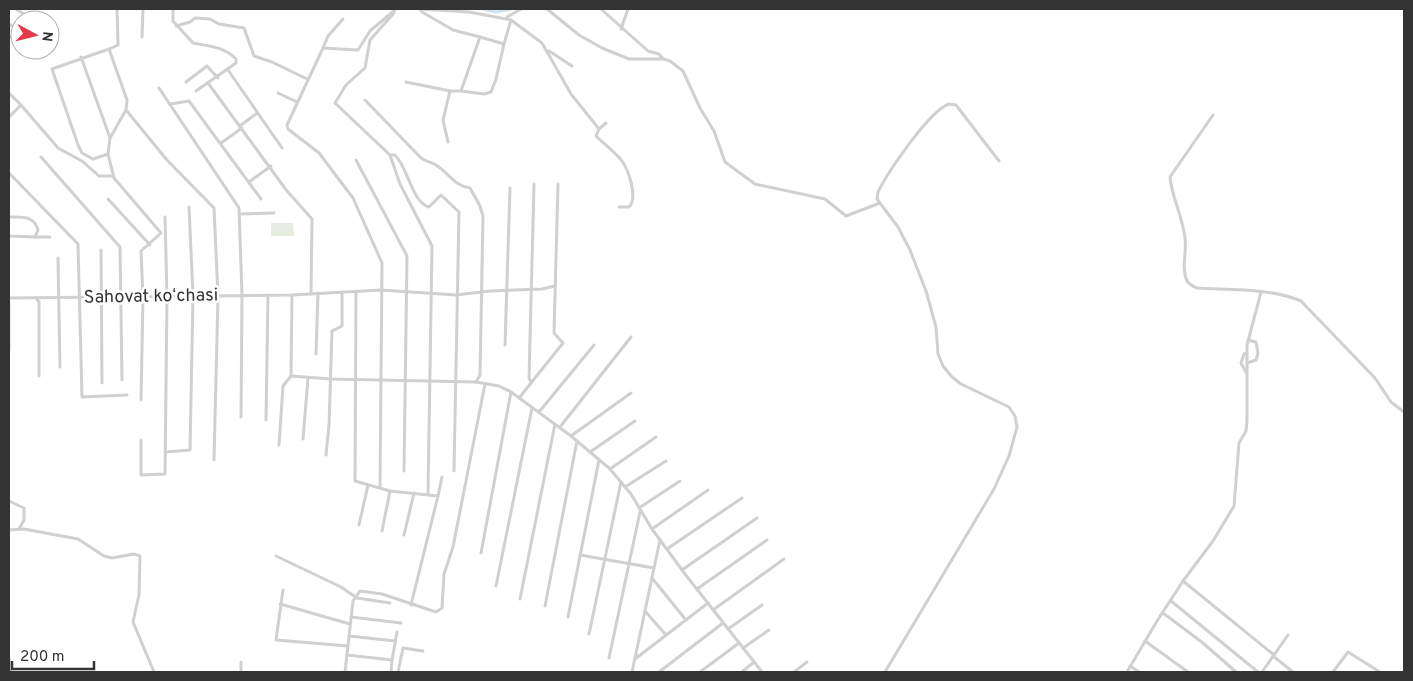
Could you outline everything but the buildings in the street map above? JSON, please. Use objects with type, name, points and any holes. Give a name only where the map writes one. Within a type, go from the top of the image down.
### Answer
[{"type":"street","points":[[108,154],[93,159],[82,153],[52,69],[81,57],[118,46],[117,9]]},
{"type":"street","points":[[142,37],[143,9]]},
{"type":"street","points":[[173,9],[173,21],[193,43],[206,44],[230,54],[236,59],[236,64],[218,78],[196,91]]},
{"type":"street","points":[[322,48],[358,50],[370,31],[397,9]]},
{"type":"street","points":[[397,9],[370,40],[365,68],[346,85],[335,103],[390,155],[400,184],[432,246],[428,494]]},
{"type":"street","points":[[420,9],[469,12],[491,18],[506,17],[521,9]]},
{"type":"street","points":[[420,9],[448,28],[504,44]]},
{"type":"street","points":[[547,9],[579,34],[602,48],[629,59],[664,59]]},
{"type":"street","points":[[601,9],[621,29],[648,51],[659,54],[683,71],[700,108],[714,131],[725,162],[755,184],[825,198],[846,216],[880,203]]},
{"type":"street","points":[[621,29],[628,9]]},
{"type":"street","points":[[506,17],[539,40],[571,94],[599,129]]},
{"type":"street","points":[[176,26],[190,22],[195,18],[205,18],[244,28],[254,56],[272,62],[307,79]]},
{"type":"street","points":[[343,19],[328,36],[297,102],[288,129],[319,153],[353,198],[382,263],[380,488]]},
{"type":"street","points":[[406,82],[450,91],[484,94],[490,92],[496,79],[510,20]]},
{"type":"street","points":[[461,91],[480,37]]},
{"type":"street","points":[[109,49],[125,94],[126,110],[110,138],[108,154],[113,176],[161,233],[141,252],[143,297],[141,400]]},
{"type":"street","points":[[546,49],[572,66]]},
{"type":"street","points":[[81,57],[110,138]]},
{"type":"street","points":[[186,82],[207,66],[218,78]]},
{"type":"street","points":[[228,70],[256,114],[282,148]]},
{"type":"street","points":[[208,83],[288,191],[312,219],[310,294]]},
{"type":"street","points":[[159,88],[235,202],[240,214],[242,296],[241,417]]},
{"type":"street","points":[[448,142],[443,120],[450,91]]},
{"type":"street","points":[[9,93],[58,148],[82,161],[99,176],[113,176]]},
{"type":"street","points":[[278,93],[297,102]]},
{"type":"street","points":[[365,100],[428,164],[438,166],[460,187],[470,188],[480,206],[483,216],[480,375],[476,382]]},
{"type":"street","points":[[170,104],[189,101],[261,199]]},
{"type":"street","points":[[9,117],[21,105]]},
{"type":"street","points":[[885,672],[994,489],[1003,472],[1018,427],[1015,416],[1009,407],[961,384],[943,366],[938,354],[936,327],[926,291],[898,227],[880,203],[878,192],[903,153],[929,119],[945,105],[956,105],[999,161]]},
{"type":"street","points":[[126,110],[167,160],[199,194],[213,205],[218,296],[214,460]]},
{"type":"street","points":[[221,143],[256,114]]},
{"type":"street","points":[[1212,115],[1170,177],[1175,204],[1181,213],[1185,239],[1184,268],[1187,281],[1191,286],[1197,288],[1261,292],[1291,297],[1301,302],[1375,378],[1391,402],[1404,412]]},
{"type":"street","points":[[606,123],[599,129],[596,136],[622,162],[633,190],[632,204],[619,207]]},
{"type":"street","points":[[390,155],[395,155],[401,162],[418,198],[425,206],[429,207],[441,195],[459,212],[454,381],[454,471]]},
{"type":"street","points":[[42,157],[120,247],[122,380]]},
{"type":"street","points":[[356,160],[406,252],[404,471]]},
{"type":"street","points":[[249,182],[271,166]]},
{"type":"street","points":[[9,173],[78,244],[82,397],[126,395]]},
{"type":"street","points":[[531,382],[529,378],[534,184]]},
{"type":"street","points":[[519,398],[563,343],[554,333],[558,184]]},
{"type":"street","points":[[505,345],[510,188]]},
{"type":"street","points":[[108,199],[150,245]]},
{"type":"street","points":[[166,452],[190,450],[193,296],[189,207]]},
{"type":"street","points":[[240,214],[274,213]]},
{"type":"street","points":[[141,440],[141,475],[165,474],[167,297],[165,216]]},
{"type":"street","points":[[9,217],[27,217],[38,230],[35,236]]},
{"type":"street","points":[[9,236],[50,237]]},
{"type":"street","points":[[101,250],[102,383]]},
{"type":"street","points":[[58,258],[60,367]]},
{"type":"street","name":"Sahovat koʻchasi","points":[[9,298],[292,295],[381,290],[456,295],[531,288],[542,290],[555,286]]},
{"type":"street","points":[[326,455],[332,331],[342,326],[342,292]]},
{"type":"street","points":[[356,292],[355,482],[390,491],[438,496]]},
{"type":"street","points":[[1127,672],[1183,581],[1213,541],[1234,506],[1239,443],[1247,428],[1248,340],[1261,292]]},
{"type":"street","points":[[316,354],[318,293]]},
{"type":"street","points":[[266,420],[268,295]]},
{"type":"street","points":[[278,445],[283,386],[291,376],[292,295]]},
{"type":"street","points":[[36,298],[38,302],[39,376]]},
{"type":"street","points":[[9,304],[9,350]]},
{"type":"street","points":[[560,427],[632,337]]},
{"type":"street","points":[[1247,363],[1256,360],[1258,353],[1256,342],[1248,340]]},
{"type":"street","points":[[539,412],[594,345]]},
{"type":"street","points":[[1247,353],[1244,354],[1241,363],[1243,370],[1248,374]]},
{"type":"street","points":[[291,376],[356,380],[405,379],[476,382],[511,392],[560,427],[610,469],[625,487],[652,529],[682,570],[762,672]]},
{"type":"street","points":[[304,439],[308,378]]},
{"type":"street","points":[[345,672],[354,597],[360,591],[382,594],[436,612],[442,608],[444,574],[453,547],[485,384]]},
{"type":"street","points":[[481,554],[511,392]]},
{"type":"street","points":[[571,436],[631,393]]},
{"type":"street","points":[[496,586],[532,408]]},
{"type":"street","points":[[590,453],[635,421]]},
{"type":"street","points":[[520,599],[555,424]]},
{"type":"street","points":[[610,469],[656,437]]},
{"type":"street","points":[[545,606],[576,440]]},
{"type":"street","points":[[568,616],[599,460]]},
{"type":"street","points":[[625,487],[666,461]]},
{"type":"street","points":[[411,605],[442,477]]},
{"type":"street","points":[[609,658],[640,510],[680,481]]},
{"type":"street","points":[[589,634],[621,482]]},
{"type":"street","points":[[359,525],[368,485]]},
{"type":"street","points":[[652,529],[708,490]]},
{"type":"street","points":[[382,531],[390,491]]},
{"type":"street","points":[[404,535],[414,493]]},
{"type":"street","points":[[667,549],[742,498]]},
{"type":"street","points":[[9,501],[24,508],[24,520],[19,529]]},
{"type":"street","points":[[682,570],[757,518]]},
{"type":"street","points":[[9,530],[19,529],[78,539],[104,556],[112,558],[134,554],[140,556],[140,595],[133,622],[154,672]]},
{"type":"street","points":[[632,672],[660,540]]},
{"type":"street","points":[[697,589],[767,540]]},
{"type":"street","points":[[580,554],[654,568]]},
{"type":"street","points":[[276,556],[341,586],[354,597],[390,603]]},
{"type":"street","points":[[713,610],[784,558]]},
{"type":"street","points":[[652,578],[686,620]]},
{"type":"street","points":[[1183,581],[1293,672]]},
{"type":"street","points":[[282,590],[276,640],[348,646]]},
{"type":"street","points":[[1171,601],[1258,672]]},
{"type":"street","points":[[280,604],[350,624]]},
{"type":"street","points":[[634,659],[708,604]]},
{"type":"street","points":[[728,629],[762,605]]},
{"type":"street","points":[[645,611],[666,635]]},
{"type":"street","points":[[1163,613],[1203,643],[1236,672]]},
{"type":"street","points":[[351,617],[401,623]]},
{"type":"street","points":[[659,672],[723,623]]},
{"type":"street","points":[[743,648],[769,630]]},
{"type":"street","points":[[390,672],[397,632]]},
{"type":"street","points":[[1262,672],[1288,635]]},
{"type":"street","points":[[349,636],[395,641]]},
{"type":"street","points":[[1145,641],[1188,672]]},
{"type":"street","points":[[700,672],[739,643]]},
{"type":"street","points":[[398,672],[402,648],[422,651]]},
{"type":"street","points":[[1332,672],[1348,652],[1380,672]]},
{"type":"street","points":[[347,655],[392,660]]},
{"type":"street","points":[[9,658],[10,672]]},
{"type":"street","points":[[241,662],[241,672]]},
{"type":"street","points":[[742,672],[754,662]]},
{"type":"street","points":[[794,672],[807,662]]},
{"type":"street","points":[[1130,666],[1139,672]]},
{"type":"shaded area","points":[[271,223],[293,223],[294,236],[271,236]]},
{"type":"waterway","points":[[483,9],[496,12],[511,9]]}]
